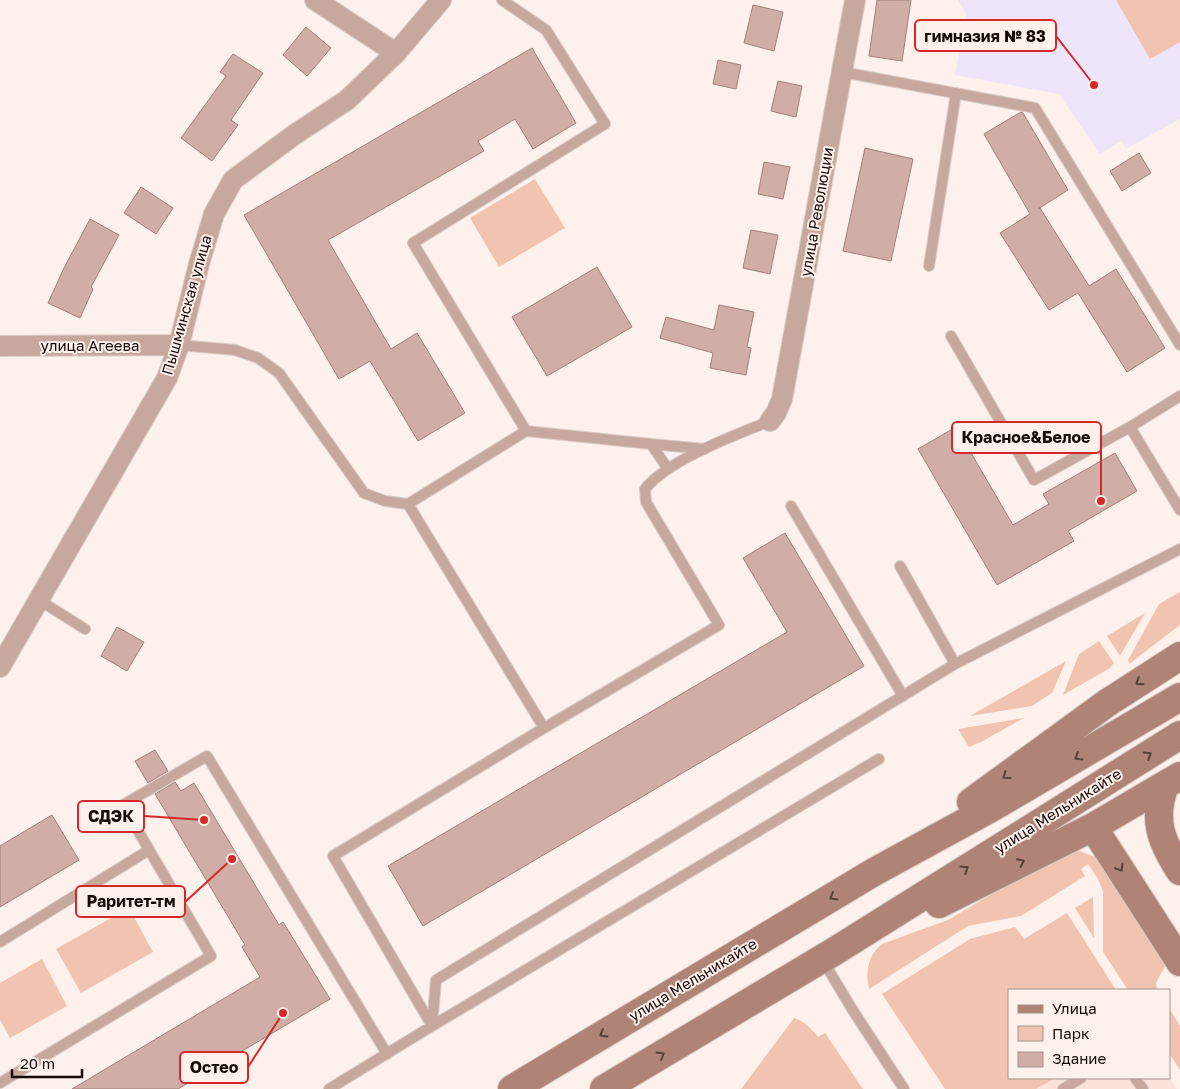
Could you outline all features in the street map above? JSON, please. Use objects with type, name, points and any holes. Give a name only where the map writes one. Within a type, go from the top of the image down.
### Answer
[{"type":"main road","name":"улица Мельникайте","points":[[874,872],[1106,704],[1180,656]]},
{"type":"main road","name":"улица Мельникайте","points":[[512,1089],[874,872],[993,807],[1180,696]]},
{"type":"main road","name":"улица Мельникайте","points":[[604,1089],[828,955],[1180,735]]},
{"type":"main road","name":"улица Мельникайте","points":[[828,955],[942,903],[1093,827],[1172,781]]},
{"type":"main road","points":[[1172,781],[1159,808],[1159,823],[1162,840],[1180,871]]},
{"type":"main road","points":[[1093,827],[1180,962]]},
{"type":"street","points":[[316,0],[396,54]]},
{"type":"street","name":"Пышминская улица","points":[[0,667],[167,378],[179,345],[199,264],[214,214],[234,180],[294,135],[347,100],[396,54],[441,0]]},
{"type":"street","name":"улица Революции","points":[[770,421],[782,399],[855,0]]},
{"type":"street","name":"улица Агеева","points":[[0,346],[179,345]]},
{"type":"lane","points":[[502,0],[546,30],[605,124],[414,243],[526,431]]},
{"type":"lane","points":[[842,72],[1035,108],[1180,345]]},
{"type":"lane","points":[[929,266],[956,93]]},
{"type":"lane","points":[[950,336],[1034,480],[1130,427],[1180,396]]},
{"type":"lane","points":[[179,345],[235,350],[258,358],[278,373],[364,493],[384,501],[408,504],[526,431],[705,449]]},
{"type":"lane","points":[[432,1026],[333,856],[719,625],[646,502],[645,489],[668,469],[705,449],[770,421]]},
{"type":"lane","points":[[1130,427],[1180,510]]},
{"type":"lane","points":[[651,444],[668,469]]},
{"type":"lane","points":[[408,504],[544,728]]},
{"type":"lane","points":[[791,506],[903,696]]},
{"type":"lane","points":[[432,1026],[436,980],[955,664],[1180,549]]},
{"type":"lane","points":[[900,566],[955,664]]},
{"type":"lane","points":[[39,600],[85,629]]},
{"type":"lane","points":[[0,1084],[211,956],[123,805],[207,756],[387,1054]]},
{"type":"lane","points":[[329,1089],[879,759]]},
{"type":"lane","points":[[0,942],[150,850]]},
{"type":"lane","points":[[828,955],[852,1009],[904,1089]]},
{"type":"lane","points":[[1063,1089],[1079,1079]]},
{"type":"shaded area","points":[[958,0],[1180,0],[1180,119],[1126,149],[1121,141],[1100,154],[1059,94],[955,75],[966,14]]},
{"type":"shaded area","points":[[1023,1079],[1170,1079],[1177,1089],[1006,1089]]},
{"type":"green space","points":[[1116,0],[1180,0],[1180,42],[1150,59]]},
{"type":"green space","points":[[535,179],[565,228],[499,267],[470,218]]},
{"type":"green space","points":[[1180,592],[1180,625],[1129,664],[1128,660],[1159,604]]},
{"type":"green space","points":[[1145,613],[1120,656],[1107,636]]},
{"type":"green space","points":[[1099,641],[1114,663],[1110,668],[1063,695],[1079,654]]},
{"type":"green space","points":[[1066,661],[1052,693],[1032,706],[970,716]]},
{"type":"green space","points":[[1024,718],[969,747],[958,729]]},
{"type":"green space","points":[[1077,850],[1095,857],[1104,868],[1165,966],[1156,983],[1157,989],[1127,989],[1103,952],[1103,891],[1088,864],[1081,869],[1085,876],[1021,916],[968,926],[869,989],[867,976],[869,964],[877,948],[882,944],[948,920],[1055,856]]},
{"type":"green space","points":[[1093,897],[1094,938],[1075,908]]},
{"type":"green space","points":[[129,908],[153,952],[81,993],[56,949]]},
{"type":"green space","points":[[1067,913],[1115,989],[1008,989],[1008,1079],[1053,1079],[1036,1089],[945,1089],[882,994],[970,939],[1015,927],[1024,939]]},
{"type":"green space","points":[[42,959],[67,1006],[10,1038],[0,1020],[0,983]]},
{"type":"green space","points":[[1170,1010],[1180,1026],[1180,1070],[1170,1055]]},
{"type":"green space","points":[[794,1018],[801,1021],[818,1037],[825,1033],[863,1089],[741,1089]]},
{"type":"building","points":[[877,0],[911,0],[902,61],[869,56]]},
{"type":"building","points":[[753,5],[783,12],[774,51],[744,43]]},
{"type":"building","points":[[306,27],[331,48],[307,76],[283,55]]},
{"type":"building","points":[[532,48],[576,123],[533,149],[515,119],[478,141],[484,151],[328,240],[391,349],[417,333],[465,413],[418,441],[370,361],[339,379],[244,215]]},
{"type":"building","points":[[233,54],[263,73],[231,120],[238,125],[212,161],[181,138],[226,76],[220,72]]},
{"type":"building","points":[[718,60],[741,65],[736,89],[713,84]]},
{"type":"building","points":[[778,81],[802,86],[796,117],[771,111]]},
{"type":"building","points":[[1021,112],[1068,190],[1038,209],[1040,208],[1089,286],[1116,269],[1165,348],[1127,372],[1078,293],[1049,310],[1000,233],[1030,214],[984,134]]},
{"type":"building","points":[[865,148],[913,159],[891,261],[843,251]]},
{"type":"building","points":[[1139,153],[1151,173],[1122,191],[1110,171]]},
{"type":"building","points":[[764,162],[790,167],[783,199],[758,194]]},
{"type":"building","points":[[141,187],[173,208],[156,234],[124,213]]},
{"type":"building","points":[[90,219],[119,235],[91,287],[93,289],[80,318],[48,303]]},
{"type":"building","points":[[751,230],[778,235],[770,274],[743,268]]},
{"type":"building","points":[[597,267],[632,327],[547,376],[512,317]]},
{"type":"building","points":[[719,305],[754,312],[747,347],[751,348],[746,375],[710,368],[713,353],[660,338],[666,317],[714,330]]},
{"type":"building","points":[[956,427],[1013,525],[1049,504],[1043,494],[1115,453],[1137,491],[1068,531],[1074,541],[997,585],[918,449]]},
{"type":"building","points":[[785,533],[864,666],[423,926],[388,866],[787,632],[743,558]]},
{"type":"building","points":[[117,627],[144,642],[127,671],[101,656]]},
{"type":"building","points":[[155,750],[168,771],[148,783],[135,761]]},
{"type":"building","points":[[175,782],[181,791],[194,783],[279,925],[283,922],[330,999],[178,1089],[72,1089],[260,977],[242,947],[245,945],[155,794]]},
{"type":"building","points":[[52,815],[79,860],[0,907],[0,846]]},
{"type":"place","name":"гимназия № 83","points":[[1094,85]]},
{"type":"place","name":"Красное&Белое","points":[[1101,501]]},
{"type":"place","name":"СДЭК","points":[[204,820]]},
{"type":"place","name":"Раритет-тм","points":[[232,859]]},
{"type":"place","name":"Остео","points":[[283,1013]]}]
